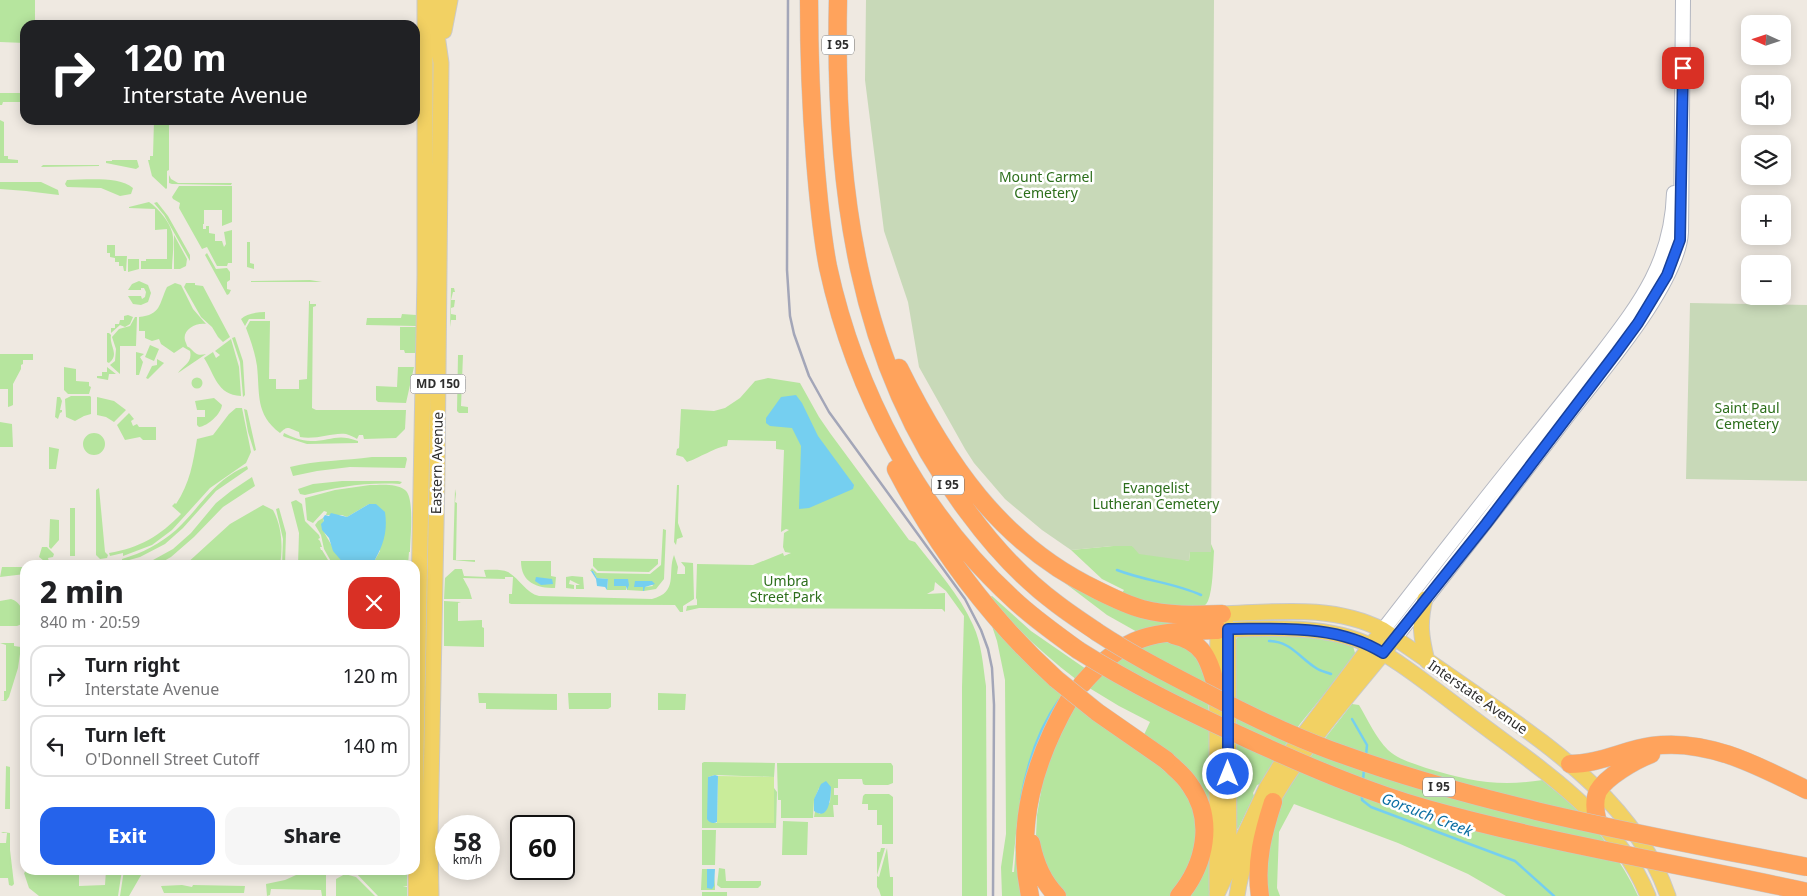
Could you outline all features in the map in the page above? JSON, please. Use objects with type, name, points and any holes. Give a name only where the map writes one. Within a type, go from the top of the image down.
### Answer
[{"type":"highway","name":"I 95","points":[[809,0],[810,89],[820,220],[828,268],[843,322],[858,366],[877,410],[902,459],[938,515],[962,545],[1006,593],[1039,622],[1078,650],[1152,693],[1252,741],[1321,771],[1425,808],[1482,823],[1807,892]]},
{"type":"highway","name":"I 95","points":[[838,0],[839,89],[844,174],[856,258],[864,293],[885,363],[904,407],[938,470],[981,529],[1009,561],[1056,604],[1124,650],[1247,715],[1330,750],[1437,786],[1560,818],[1807,867]]},
{"type":"highway","points":[[839,89],[845,0]]},
{"type":"highway","points":[[864,293],[916,402],[934,435],[990,511],[1025,544],[1077,581],[1142,609],[1223,624]]},
{"type":"highway","points":[[843,322],[846,361],[875,430],[908,491],[949,556],[1033,658],[1098,712],[1166,760],[1191,786],[1202,810],[1205,837],[1199,865],[1187,887],[1179,896]]},
{"type":"highway","points":[[1082,684],[1116,651],[1138,639],[1163,632],[1223,624]]},
{"type":"highway","points":[[1163,632],[1189,639],[1199,646],[1211,667],[1217,689]]},
{"type":"highway","points":[[1030,896],[1024,850],[1028,809],[1047,742],[1070,698]]},
{"type":"highway","points":[[1597,819],[1595,805],[1599,790],[1629,764],[1653,753],[1682,745]]},
{"type":"highway","points":[[1570,764],[1592,762],[1652,746],[1682,745],[1706,748],[1736,758],[1776,774],[1807,790]]},
{"type":"highway","points":[[1032,791],[1030,838],[1034,857],[1044,880],[1057,896]]},
{"type":"highway","points":[[1260,896],[1258,864],[1262,839],[1273,802]]},
{"type":"main road","name":"Eastern Avenue","points":[[420,560],[425,276],[425,0]]},
{"type":"main road","name":"Eastern Avenue","points":[[431,896],[430,839],[437,475],[441,63],[437,36],[437,0]]},
{"type":"main road","points":[[441,63],[446,13],[450,0]]},
{"type":"main road","points":[[1389,634],[1425,599],[1486,524],[1638,323],[1668,240],[1672,209],[1675,0]]},
{"type":"main road","points":[[1221,895],[1228,870],[1266,789],[1280,766],[1389,634],[1588,371],[1648,297],[1675,258],[1680,240],[1683,0]]},
{"type":"main road","points":[[1425,599],[1420,628],[1427,661]]},
{"type":"main road","name":"Interstate Avenue","points":[[1223,624],[1298,610],[1349,617],[1371,624],[1389,634],[1520,725],[1570,764],[1599,790],[1634,830],[1650,856],[1668,896]]},
{"type":"main road","points":[[1221,895],[1217,689],[1223,624]]},
{"type":"main road","points":[[1223,624],[1228,870]]},
{"type":"main road","name":"Interstate Avenue","points":[[1223,624],[1309,630],[1335,634],[1377,649],[1420,678],[1549,773],[1585,805],[1617,841],[1633,864],[1648,896]]},
{"type":"main road","points":[[1237,896],[1246,860],[1256,832],[1273,802],[1319,731],[1377,649]]},
{"type":"main road","name":"Eastern Avenue","points":[[416,875],[416,896]]},
{"type":"green space","points":[[0,0],[35,0],[35,20],[20,20],[20,43],[0,42]]},
{"type":"green space","name":"Mount Carmel Cemetery","points":[[866,0],[1214,0],[1211,552],[1190,552],[1189,561],[1139,554],[1132,546],[1071,550],[1042,530],[1005,499],[974,463],[965,449],[919,367],[908,302],[884,231],[865,80]]},
{"type":"green space","points":[[0,93],[20,93],[20,102],[3,102],[0,105]]},
{"type":"green space","points":[[0,120],[4,122],[4,156],[8,156],[8,159],[18,160],[18,163],[0,163]]},
{"type":"green space","points":[[154,125],[169,125],[169,170],[167,171],[166,189],[152,176],[148,160],[150,160],[150,156],[153,156]]},
{"type":"green space","points":[[137,160],[139,167],[136,169],[106,163],[106,161]]},
{"type":"green space","points":[[43,165],[99,165],[99,166],[41,167]]},
{"type":"green space","points":[[169,175],[171,179],[178,183],[232,183],[231,185],[172,184],[169,183]]},
{"type":"green space","points":[[67,180],[111,180],[127,184],[133,188],[131,194],[120,196],[101,188],[67,187],[65,184]]},
{"type":"green space","points":[[0,182],[41,182],[58,190],[59,195],[0,189]]},
{"type":"green space","points":[[179,186],[232,186],[232,222],[222,226],[222,210],[204,210],[203,229],[209,226],[209,233],[215,234],[215,241],[222,241],[224,247],[226,244],[224,232],[232,230],[232,263],[228,263],[227,266],[217,266],[207,247],[202,249],[179,208],[180,203],[172,197]]},
{"type":"green space","points":[[149,202],[163,215],[172,232],[172,269],[141,269],[141,261],[146,261],[146,259],[167,259],[167,229],[155,230],[155,209],[129,208]]},
{"type":"green space","points":[[157,202],[168,216],[190,255],[190,261],[164,215],[154,203]]},
{"type":"green space","points":[[174,235],[187,259],[186,266],[180,269],[174,269]]},
{"type":"green space","points":[[247,242],[250,242],[250,263],[254,264],[254,269],[247,267]]},
{"type":"green space","points":[[107,245],[115,245],[115,256],[127,256],[126,271],[124,271],[123,266],[119,266],[119,262],[115,262],[115,258],[110,257],[110,253],[107,253]]},
{"type":"green space","points":[[207,253],[216,269],[227,268],[230,272],[230,280],[227,282],[227,289],[231,290],[229,294],[227,295],[205,255]]},
{"type":"green space","points":[[128,259],[139,259],[139,269],[128,272]]},
{"type":"green space","points":[[310,280],[322,282],[251,282],[251,281]]},
{"type":"green space","points":[[139,281],[148,285],[151,293],[148,302],[141,305],[133,304],[128,296],[141,296],[142,299],[145,297],[146,292],[144,288],[141,288],[141,290],[128,290],[132,284]]},
{"type":"green space","points":[[175,283],[181,285],[193,309],[206,324],[197,324],[190,328],[185,335],[185,339],[187,346],[196,353],[199,355],[206,354],[178,373],[189,361],[190,351],[183,347],[174,353],[161,344],[159,339],[152,341],[145,338],[145,331],[139,331],[139,317],[152,314],[158,308],[167,287]]},
{"type":"green space","points":[[186,283],[195,283],[195,285],[203,286],[230,337],[223,342],[212,327],[201,317],[184,287]]},
{"type":"green space","points":[[451,288],[454,288],[455,292],[453,292],[451,300],[455,300],[454,307],[451,308],[451,314],[456,315],[456,320],[451,320],[450,327]]},
{"type":"green space","points":[[309,301],[310,304],[316,304],[313,307],[312,408],[316,410],[406,410],[405,429],[396,438],[364,439],[363,435],[359,435],[357,439],[347,434],[341,434],[306,438],[300,437],[299,432],[288,428],[280,433],[266,418],[260,403],[255,356],[246,328],[250,321],[270,321],[269,379],[276,379],[276,389],[299,389],[299,380],[307,379]]},
{"type":"green space","name":"Saint Paul Cemetery","points":[[1690,303],[1807,305],[1807,481],[1686,479]]},
{"type":"green space","points":[[258,312],[265,312],[265,319],[249,319],[245,326],[241,319]]},
{"type":"green space","points":[[402,314],[416,315],[416,326],[366,325],[367,318],[401,318]]},
{"type":"green space","points":[[124,316],[133,317],[130,324],[125,327],[120,325],[111,333],[111,328],[115,328],[115,324],[119,324],[120,320],[124,320]]},
{"type":"green space","points":[[135,317],[137,317],[136,346],[120,346],[120,374],[110,365],[115,361],[116,349],[112,337],[119,329],[130,326]]},
{"type":"green space","points":[[400,327],[416,327],[416,353],[405,353],[404,350],[400,350]]},
{"type":"green space","points":[[107,333],[111,335],[114,353],[109,363],[107,362]]},
{"type":"green space","points":[[235,337],[243,361],[245,395],[243,397],[240,362],[232,338]]},
{"type":"green space","points":[[231,339],[239,367],[241,396],[233,395],[222,388],[204,358],[213,352],[216,358],[220,355],[215,351]]},
{"type":"green space","points":[[150,345],[159,349],[154,361],[145,357]]},
{"type":"green space","points":[[136,352],[144,354],[140,357],[143,362],[139,375],[136,375]]},
{"type":"green space","points":[[0,354],[33,354],[33,360],[23,360],[21,369],[13,384],[13,405],[8,407],[8,389],[0,389]]},
{"type":"green space","points":[[458,355],[463,355],[461,406],[468,407],[468,413],[459,413],[457,411]]},
{"type":"green space","points":[[157,359],[164,363],[148,379],[146,378],[152,366],[157,365]]},
{"type":"green space","points":[[64,367],[76,369],[76,381],[89,382],[91,387],[89,394],[68,394],[64,390]]},
{"type":"green space","points":[[107,367],[116,374],[109,374],[108,380],[97,378],[97,376],[102,376],[102,372],[107,372]]},
{"type":"green space","points":[[398,367],[414,367],[406,403],[378,402],[376,400],[376,386],[397,387]]},
{"type":"green space","points":[[197,377],[203,383],[197,389],[191,383]]},
{"type":"green space","name":"Umbra Street Park","points":[[768,378],[800,383],[830,433],[909,540],[915,542],[947,582],[968,614],[976,632],[986,686],[987,896],[962,896],[964,616],[946,591],[935,582],[934,590],[927,594],[945,593],[945,612],[942,609],[699,608],[686,611],[687,606],[697,605],[697,564],[753,565],[783,553],[784,556],[791,553],[785,552],[783,547],[784,533],[789,530],[786,529],[781,532],[784,450],[776,449],[776,441],[728,440],[727,446],[687,462],[683,457],[676,455],[679,448],[681,409],[714,411],[725,408],[740,398],[755,381]]},
{"type":"green space","points":[[71,396],[90,396],[91,414],[75,421],[66,417],[65,399]]},
{"type":"green space","points":[[57,397],[60,397],[62,401],[60,410],[62,412],[58,419],[55,417]]},
{"type":"green space","points":[[97,397],[114,401],[126,410],[114,422],[106,417],[97,415]]},
{"type":"green space","points":[[214,398],[222,405],[217,416],[199,427],[197,425],[197,417],[205,417],[205,410],[197,410],[195,401]]},
{"type":"green space","points":[[236,408],[242,408],[251,452],[246,463],[210,488],[172,530],[152,545],[123,556],[123,553],[110,556],[109,553],[130,548],[157,535],[181,514],[172,506],[176,504],[188,481],[197,439],[213,435]]},
{"type":"green space","points":[[244,409],[247,410],[256,450],[254,451],[248,432]]},
{"type":"green space","points":[[129,413],[134,419],[131,421],[133,426],[137,424],[139,427],[156,427],[156,440],[143,440],[140,437],[125,440],[117,425]]},
{"type":"green space","points":[[0,422],[12,424],[13,447],[0,447]]},
{"type":"green space","points":[[94,433],[102,436],[105,444],[102,452],[94,455],[86,452],[83,444],[86,436]]},
{"type":"green space","points":[[284,433],[307,441],[345,438],[358,441],[358,443],[307,444],[285,437],[283,436]]},
{"type":"green space","points":[[49,447],[59,449],[56,469],[49,469]]},
{"type":"green space","points":[[372,457],[406,457],[407,459],[405,468],[350,467],[293,476],[290,467],[310,463]]},
{"type":"green space","points":[[247,466],[248,469],[216,491],[183,528],[165,544],[140,557],[122,560],[164,540],[185,521],[216,486]]},
{"type":"green space","points":[[252,477],[255,486],[223,507],[194,537],[171,557],[166,560],[153,560],[173,549],[191,533],[216,503]]},
{"type":"green space","points":[[342,481],[402,482],[400,484],[352,486],[305,495],[300,494],[298,489],[313,484]]},
{"type":"green space","points":[[370,485],[388,485],[397,486],[405,490],[408,494],[411,509],[408,560],[375,560],[380,551],[376,504],[369,504],[347,517],[342,515],[326,515],[327,512],[324,511],[313,523],[307,520],[305,498],[335,490]]},
{"type":"green space","points":[[677,485],[679,485],[678,523],[683,537],[677,539],[676,545],[674,542]]},
{"type":"green space","points":[[99,488],[105,552],[108,555],[107,558],[100,559],[96,555],[96,490]]},
{"type":"green space","points":[[455,489],[455,502],[457,503],[456,560],[475,560],[475,562],[453,560]]},
{"type":"green space","points":[[296,500],[302,504],[305,521],[319,535],[320,538],[318,539],[322,547],[320,547],[321,550],[328,560],[298,560],[299,533],[291,502]]},
{"type":"green space","points":[[263,505],[273,510],[280,530],[280,560],[190,560],[230,524]]},
{"type":"green space","points":[[70,508],[75,508],[75,556],[70,556]]},
{"type":"green space","points":[[279,508],[286,533],[285,560],[282,560],[283,539],[276,509]]},
{"type":"green space","points":[[323,518],[325,534],[342,560],[330,560],[324,549],[321,535],[315,525]]},
{"type":"green space","points":[[50,519],[59,520],[59,540],[51,549],[49,547]]},
{"type":"green space","points":[[663,529],[666,530],[664,579],[656,589],[644,591],[644,587],[653,586],[650,581],[635,581],[643,587],[643,591],[627,590],[626,586],[626,590],[607,590],[608,579],[597,578],[593,571],[590,571],[592,568],[597,573],[650,574],[661,565]],"holes":[[[615,579],[626,586],[614,586]]]},
{"type":"green space","points":[[1211,544],[1214,551],[1210,596],[1202,608],[1192,610],[1167,608],[1122,593],[1124,590],[1102,579],[1071,550],[1132,546],[1189,561],[1190,552],[1211,552]]},
{"type":"green space","points":[[42,547],[47,547],[54,554],[53,557],[48,558],[48,560],[43,560],[39,557]]},
{"type":"green space","points":[[674,555],[678,567],[677,574],[685,574],[685,567],[681,562],[693,563],[694,599],[683,606],[683,612],[680,612],[675,605],[511,604],[509,603],[509,594],[512,594],[513,577],[505,577],[505,579],[463,578],[472,599],[444,599],[445,578],[455,569],[462,569],[464,576],[486,577],[484,570],[508,572],[530,592],[539,596],[652,599],[666,592],[669,587]]},
{"type":"green space","points":[[593,558],[658,559],[658,564],[649,572],[598,571],[593,566]]},
{"type":"green space","points":[[521,561],[551,561],[551,576],[556,577],[555,588],[542,587],[531,583],[524,574]]},
{"type":"green space","points":[[2,567],[20,567],[20,575],[0,577]]},
{"type":"green space","points":[[1053,574],[1208,622],[1139,633],[1107,615]]},
{"type":"green space","points":[[566,577],[583,577],[584,589],[576,589],[576,585],[580,585],[570,580],[569,584],[574,585],[574,589],[566,588]]},
{"type":"green space","points":[[992,596],[1031,631],[1086,669],[1077,680],[1042,652],[1000,609],[990,597]]},
{"type":"green space","points":[[11,599],[18,603],[20,606],[20,625],[0,626],[0,601]]},
{"type":"green space","points":[[444,601],[461,602],[458,603],[458,621],[482,620],[484,647],[444,646]]},
{"type":"green space","points":[[992,626],[1010,646],[1067,695],[1017,824],[1012,872],[1014,872],[1017,832],[1025,896],[1002,896],[1001,867],[1006,834],[1005,680]]},
{"type":"green space","points":[[1302,635],[1326,638],[1353,646],[1355,656],[1300,724],[1260,784],[1257,785],[1253,793],[1254,796],[1238,829],[1236,828],[1236,793],[1239,785],[1236,777],[1234,641],[1239,636]]},
{"type":"green space","points":[[1161,638],[1197,651],[1208,683],[1212,875],[1209,896],[1186,896],[1209,818],[1142,739],[1150,722],[1086,686],[1103,668]]},
{"type":"green space","points":[[0,643],[14,643],[14,646],[20,647],[20,654],[18,668],[6,701],[0,700],[4,700],[4,691],[6,691],[6,645]]},
{"type":"green space","points":[[478,693],[557,694],[557,710],[486,709],[486,703],[479,703]]},
{"type":"green space","points":[[568,693],[611,693],[611,707],[608,709],[569,709]]},
{"type":"green space","points":[[658,693],[686,694],[685,710],[658,710]]},
{"type":"green space","points":[[1075,702],[1178,779],[1195,811],[1197,853],[1173,896],[1064,896],[1051,882],[1036,836],[1037,815],[1045,768]]},
{"type":"green space","points":[[1352,704],[1359,705],[1388,750],[1406,761],[1442,773],[1484,782],[1512,783],[1543,780],[1573,804],[1592,825],[1617,859],[1638,896],[1506,896],[1468,874],[1398,843],[1294,804],[1279,832],[1277,888],[1280,896],[1263,896],[1274,812],[1297,774]]},
{"type":"green space","points":[[702,763],[775,763],[774,777],[715,775],[708,777],[714,823],[774,823],[774,788],[777,792],[776,828],[702,828]]},
{"type":"green space","points":[[777,763],[891,763],[893,766],[893,783],[888,785],[865,785],[862,779],[838,779],[838,788],[834,788],[834,795],[838,795],[838,805],[833,805],[834,817],[814,817],[815,811],[820,814],[830,802],[831,787],[819,788],[814,800],[813,818],[781,818],[781,800],[778,800]]},
{"type":"green space","points":[[6,766],[10,767],[10,809],[5,809]]},
{"type":"green space","points":[[718,776],[774,777],[774,823],[717,823]]},
{"type":"green space","points":[[865,794],[889,794],[893,797],[893,844],[882,844],[882,825],[877,825],[877,810],[868,810],[868,804],[862,804]]},
{"type":"green space","points":[[783,821],[808,822],[807,855],[782,855]]},
{"type":"green space","points":[[702,830],[716,830],[715,865],[702,865]]},
{"type":"green space","points":[[3,832],[10,833],[14,884],[12,886],[9,885],[8,878],[0,878],[0,843],[6,843],[7,833],[1,833]]},
{"type":"green space","points":[[881,848],[885,848],[877,875],[877,852],[880,852]]},
{"type":"green space","points":[[887,848],[890,877],[893,877],[893,896],[881,896],[877,887],[877,876],[879,877]]},
{"type":"green space","points":[[719,868],[725,869],[726,881],[761,881],[761,885],[758,888],[721,888],[717,885]]},
{"type":"green space","points":[[702,869],[707,869],[707,886],[714,886],[715,875],[715,890],[701,890]]},
{"type":"green space","points":[[25,875],[79,875],[79,886],[105,885],[106,875],[121,875],[118,896],[39,896],[29,888]]},
{"type":"green space","points":[[123,875],[141,875],[129,896],[120,896]]},
{"type":"green space","points":[[296,875],[326,875],[326,896],[322,896],[321,890],[271,889],[270,895],[267,896],[266,884],[285,880]]},
{"type":"green space","points":[[343,875],[356,877],[375,896],[336,896],[336,879]]},
{"type":"green space","points":[[358,875],[407,875],[407,886],[403,887],[407,887],[407,896],[378,896]]},
{"type":"green space","points":[[182,885],[192,887],[193,885],[245,886],[244,893],[164,893],[161,886]]},
{"type":"green space","points":[[702,892],[727,892],[727,896],[702,896]]},
{"type":"water","points":[[796,395],[802,403],[818,436],[854,485],[853,489],[809,508],[799,509],[801,446],[792,428],[770,426],[766,423],[766,418],[781,397]]},
{"type":"water","points":[[369,504],[376,504],[385,512],[385,533],[382,546],[375,560],[341,560],[333,551],[329,538],[322,530],[323,518],[331,513],[347,517]]},
{"type":"water","points":[[591,571],[593,571],[597,578],[608,579],[607,590],[605,587],[597,586],[596,579]]},
{"type":"water","points":[[536,577],[552,579],[553,584],[541,585],[535,581]]},
{"type":"water","points":[[614,579],[628,579],[629,585],[627,590],[626,586],[614,586]]},
{"type":"water","points":[[635,581],[652,581],[655,584],[645,587],[643,591],[643,587],[634,587]]},
{"type":"water","points":[[718,776],[717,822],[713,823],[707,819],[708,777]]},
{"type":"water","points":[[826,781],[831,787],[830,802],[826,811],[819,814],[814,811],[814,799],[821,784]]},
{"type":"water","points":[[707,869],[715,869],[714,886],[712,889],[707,888]]},
{"type":"waterway","name":"Gorsuch Creek","points":[[1117,570],[1201,595]]},
{"type":"waterway","name":"Gorsuch Creek","points":[[1269,641],[1289,647],[1310,664],[1331,674]]},
{"type":"waterway","points":[[1099,655],[1108,648]]},
{"type":"waterway","points":[[1021,799],[1035,747],[1045,722],[1059,700]]},
{"type":"waterway","name":"Gorsuch Creek","points":[[1352,719],[1367,745],[1366,756]]},
{"type":"waterway","name":"Gorsuch Creek","points":[[1363,781],[1364,769]]},
{"type":"waterway","name":"Gorsuch Creek","points":[[1362,794],[1362,800],[1371,807],[1515,861],[1554,896]]},
{"type":"railway","points":[[788,0],[787,270],[790,316],[794,334],[809,376],[829,412],[965,599],[981,630],[988,649],[992,668],[994,705],[993,896]]},
{"type":"route","points":[[1228,774],[1228,629],[1327,632],[1371,646],[1383,653],[1486,524],[1638,323],[1667,275],[1675,258],[1680,240],[1683,68]]},
{"type":"park label","name":"Evangelist Lutheran Cemetery","points":[[1156,496]]}]
